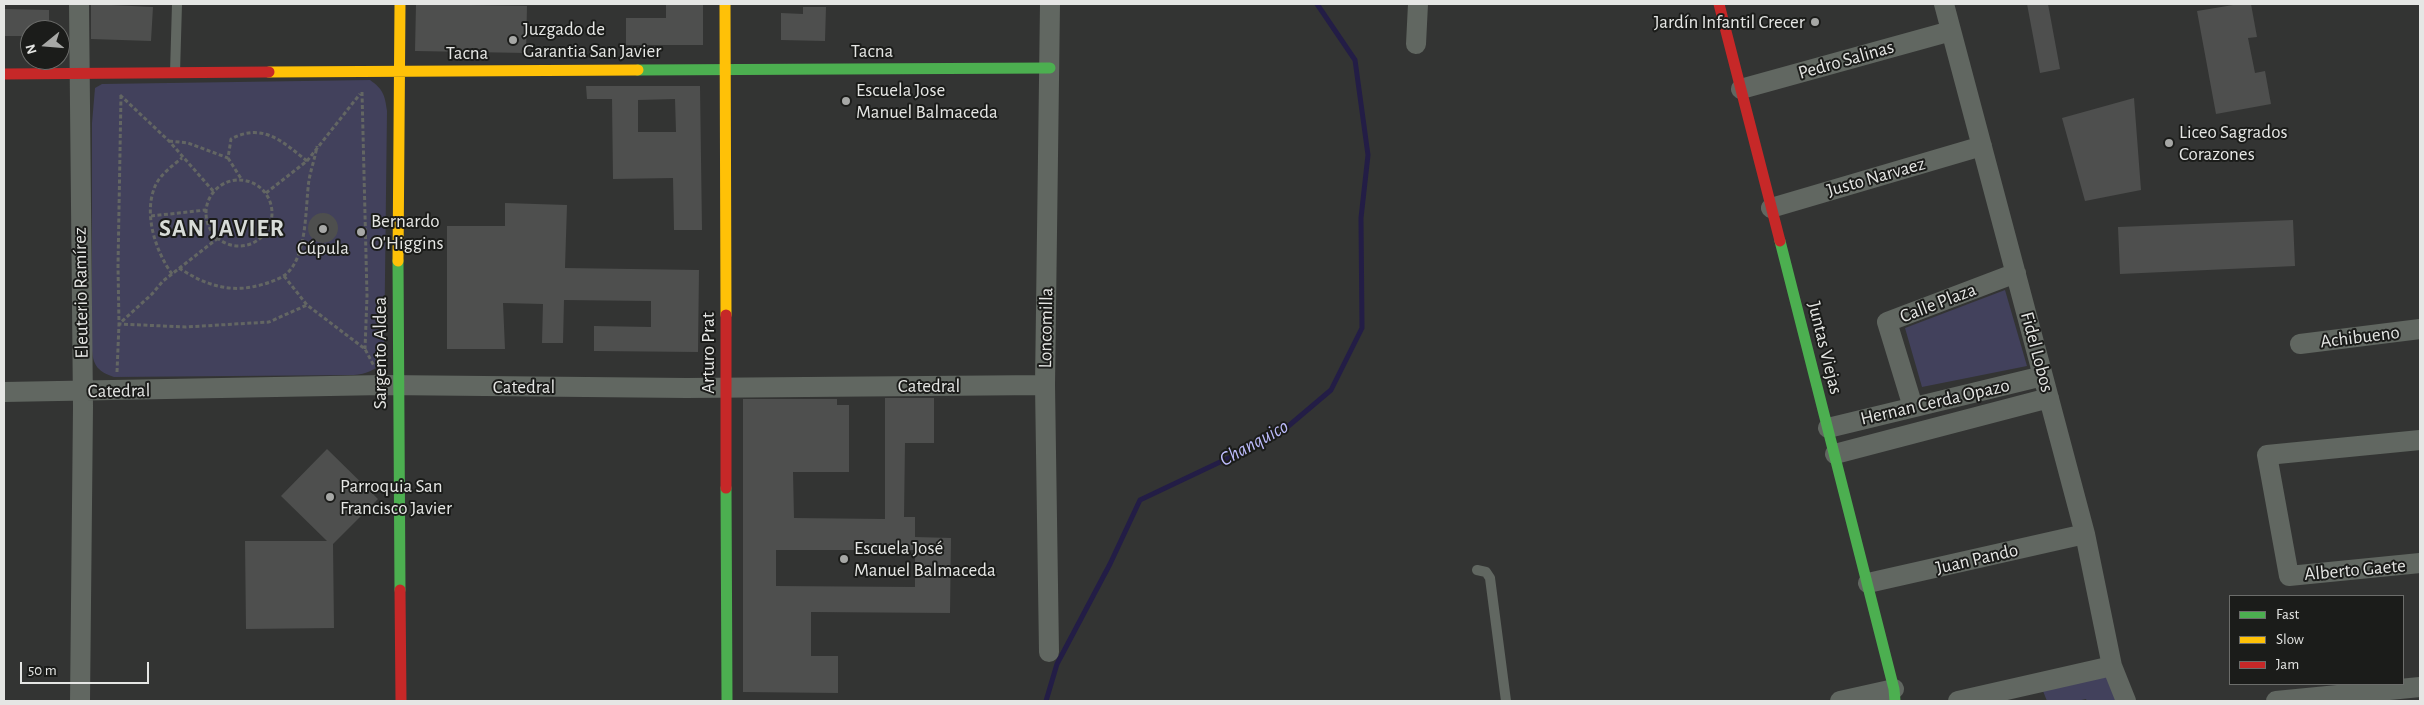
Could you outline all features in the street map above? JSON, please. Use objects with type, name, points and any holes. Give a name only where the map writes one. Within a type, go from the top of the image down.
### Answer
[{"type":"street","name":"Eleuterio Ramírez","points":[[79,4],[82,391],[80,701]]},
{"type":"street","name":"Sargento Aldea","points":[[400,4],[391,386],[402,701]]},
{"type":"street","name":"Arturo Prat","points":[[725,4],[727,701]]},
{"type":"street","name":"Loncomilla","points":[[1049,652],[1045,385],[1050,4]]},
{"type":"street","points":[[1416,44],[1418,4]]},
{"type":"street","name":"Juntas Viejas","points":[[1719,4],[1868,583],[1894,695]]},
{"type":"street","name":"Fidel Lobos","points":[[1944,4],[2086,534],[2112,666],[2126,701]]},
{"type":"street","name":"Pedro Salinas","points":[[1741,89],[1951,31]]},
{"type":"street","name":"Tacna","points":[[4,74],[1050,68]]},
{"type":"street","name":"Justo Narvaez","points":[[1771,208],[1982,146]]},
{"type":"street","name":"Calle Plaza","points":[[1913,407],[1887,322],[2016,273]]},
{"type":"street","name":"Achibueno","points":[[2300,344],[2420,329]]},
{"type":"street","name":"Hernan Cerda Opazo","points":[[1828,428],[2043,376]]},
{"type":"street","name":"Catedral","points":[[4,392],[391,386],[725,387],[1045,385]]},
{"type":"street","name":"Hernan Cerda Opazo","points":[[1834,454],[2049,398]]},
{"type":"street","name":"Alberto Gaete","points":[[2420,440],[2266,455],[2289,576],[2420,564]]},
{"type":"street","name":"Juan Pando","points":[[1868,583],[2086,534]]},
{"type":"street","points":[[1958,701],[2112,666]]},
{"type":"street","points":[[2276,701],[2420,686]]},
{"type":"street","points":[[1840,701],[1894,695]]},
{"type":"lane","points":[[175,73],[177,4]]},
{"type":"lane","points":[[1477,570],[1486,572],[1490,578],[1506,701]]},
{"type":"path","points":[[266,193],[307,161],[317,146],[362,92],[384,72]]},
{"type":"path","points":[[362,92],[367,296],[365,349]]},
{"type":"path","points":[[120,95],[169,141],[214,192]]},
{"type":"path","points":[[116,391],[120,324],[120,95]]},
{"type":"path","points":[[110,96],[128,95]]},
{"type":"path","points":[[228,158],[231,140],[243,133],[276,137],[307,161]]},
{"type":"path","points":[[169,141],[188,143],[228,158],[242,180]]},
{"type":"path","points":[[179,268],[209,284],[225,288],[256,286],[284,276],[294,265],[301,245],[309,180],[317,146]]},
{"type":"path","points":[[172,274],[160,253],[151,216],[154,188],[164,174],[182,158]]},
{"type":"path","points":[[242,180],[251,182],[266,193],[271,202],[270,223],[258,240],[238,246],[218,238],[209,225],[206,210],[214,192],[231,181],[242,180]]},
{"type":"path","points":[[151,216],[206,210]]},
{"type":"path","points":[[120,324],[172,274],[218,238]]},
{"type":"path","points":[[284,276],[307,305],[365,349],[391,386]]},
{"type":"path","points":[[120,324],[186,327],[269,322],[307,305]]},
{"type":"shaded area","points":[[370,80],[383,93],[387,111],[384,361],[370,371],[354,375],[114,377],[98,368],[95,364],[92,350],[92,123],[95,88],[102,84]]},
{"type":"shaded area","points":[[2005,290],[2027,366],[1922,387],[1905,328]]},
{"type":"shaded area","points":[[2107,673],[2119,701],[2087,701],[2086,699],[2077,701],[2047,701],[2041,686]]},
{"type":"building","points":[[91,4],[153,7],[151,41],[91,39]]},
{"type":"building","points":[[416,4],[527,6],[526,53],[415,51]]},
{"type":"building","points":[[666,4],[703,4],[703,45],[626,45],[626,18],[666,18]]},
{"type":"building","points":[[2027,4],[2048,4],[2060,69],[2040,73]]},
{"type":"building","points":[[2239,4],[2251,4],[2257,37],[2248,38],[2255,73],[2265,71],[2271,104],[2216,114],[2197,11]]},
{"type":"building","points":[[803,7],[826,7],[825,41],[781,40],[781,13],[803,14]]},
{"type":"building","points":[[4,9],[49,10],[49,20],[20,20],[20,36],[4,36]]},
{"type":"building","points":[[586,86],[700,86],[702,230],[674,230],[673,178],[613,179],[612,99],[587,99]],"holes":[[[675,99],[676,132],[638,132],[638,100]]]},
{"type":"building","points":[[2134,98],[2141,190],[2085,201],[2062,118]]},
{"type":"building","points":[[505,203],[567,205],[565,268],[699,270],[698,352],[594,351],[594,326],[651,327],[651,301],[564,300],[563,343],[542,343],[543,304],[503,303],[505,349],[447,349],[447,226],[505,226]]},
{"type":"building","name":"Cúpula","points":[[323,213],[334,217],[338,228],[334,239],[323,243],[312,239],[308,228],[312,217]]},
{"type":"building","points":[[2293,220],[2295,266],[2120,274],[2118,227]]},
{"type":"building","points":[[885,398],[934,398],[934,443],[905,443],[904,517],[915,517],[915,537],[951,538],[950,613],[811,612],[811,656],[838,656],[838,693],[743,692],[743,399],[837,399],[837,405],[849,405],[849,472],[793,472],[794,518],[885,519]],"holes":[[[776,550],[915,550],[915,587],[776,586]]]},
{"type":"building","points":[[327,449],[378,499],[333,544],[334,628],[246,629],[245,541],[327,541],[281,496]]},
{"type":"waterway","name":"Chanquico","points":[[1046,701],[1057,664],[1110,564],[1140,500],[1279,434],[1331,390],[1362,328],[1361,218],[1368,155],[1355,60],[1317,4]]},
{"type":"traffic: fast","points":[[638,70],[1050,68]]},
{"type":"traffic: fast","points":[[1780,241],[1894,689],[1895,701]]},
{"type":"traffic: fast","points":[[398,261],[400,590]]},
{"type":"traffic: fast","points":[[726,488],[727,701]]},
{"type":"traffic: slow","points":[[398,261],[400,4]]},
{"type":"traffic: slow","points":[[725,4],[726,315]]},
{"type":"traffic: slow","points":[[269,72],[638,70]]},
{"type":"traffic: jam","points":[[1719,4],[1780,241]]},
{"type":"traffic: jam","points":[[4,74],[269,72]]},
{"type":"traffic: jam","points":[[726,315],[726,488]]},
{"type":"traffic: jam","points":[[400,590],[401,701]]},
{"type":"place","name":"Jardín Infantil Crecer","points":[[1815,22]]},
{"type":"place","name":"Juzgado de Garantia San Javier","points":[[513,40]]},
{"type":"place","name":"Escuela Jose Manuel Balmaceda","points":[[846,101]]},
{"type":"place","name":"Liceo Sagrados Corazones","points":[[2169,143]]},
{"type":"place","name":"Cúpula","points":[[323,229]]},
{"type":"place","name":"Bernardo O'Higgins","points":[[361,232]]},
{"type":"place","name":"Parroquia San Francisco Javier","points":[[330,497]]},
{"type":"place","name":"Escuela José Manuel Balmaceda","points":[[844,559]]},
{"type":"district","name":"SAN JAVIER","points":[[222,229]]}]
